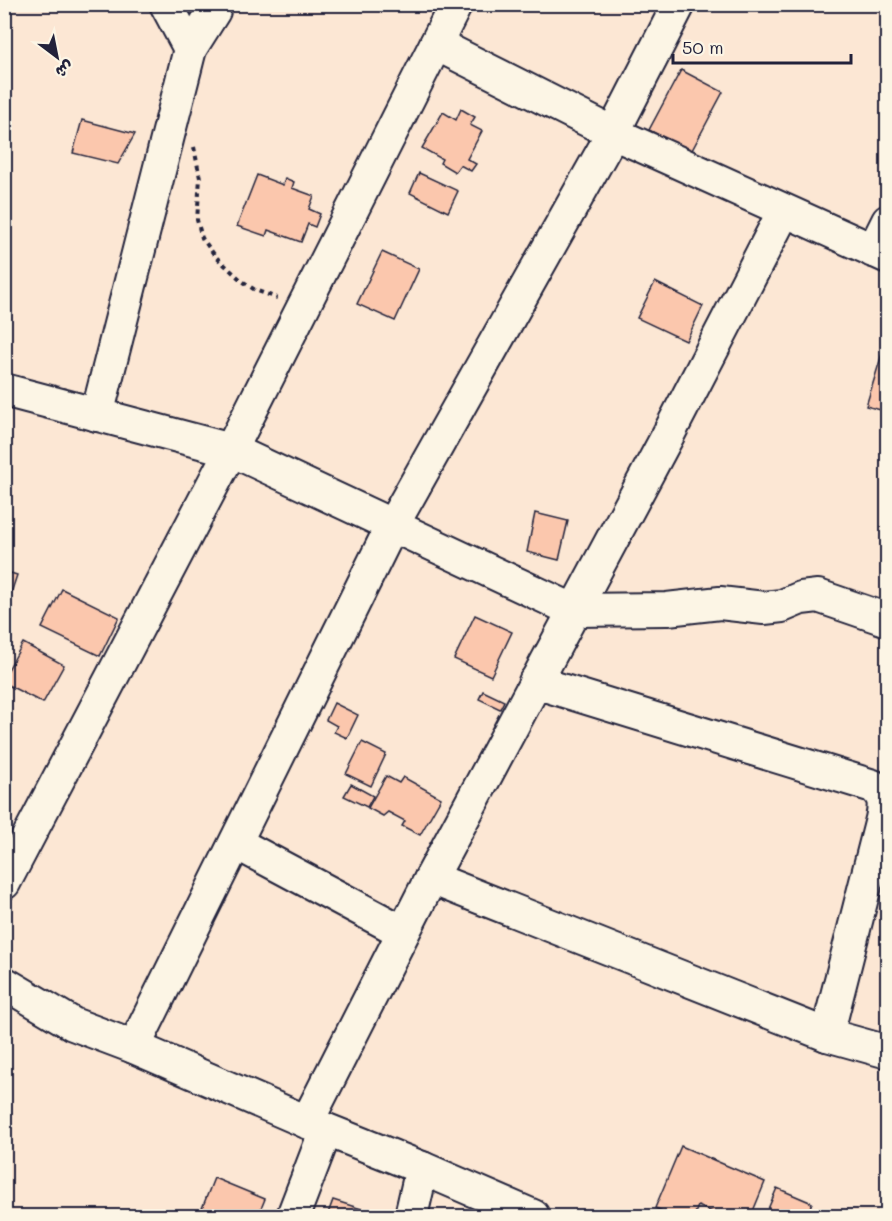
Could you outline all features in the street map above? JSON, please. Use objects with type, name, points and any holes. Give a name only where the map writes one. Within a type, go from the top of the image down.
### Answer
[{"type":"street","points":[[166,4],[190,50]]},
{"type":"street","points":[[97,415],[190,50],[214,11],[215,4]]},
{"type":"street","points":[[4,883],[231,450],[456,4]]},
{"type":"street","points":[[134,1047],[392,526],[613,134],[679,4]]},
{"type":"street","points":[[436,44],[613,134],[880,254],[888,220]]},
{"type":"street","points":[[292,1216],[316,1126],[404,932],[573,610],[667,437],[784,210]]},
{"type":"street","points":[[4,390],[231,450],[573,610],[667,609],[720,603],[764,608],[782,606],[801,598],[818,596],[888,620]]},
{"type":"street","points":[[535,682],[873,786],[882,794],[885,802],[882,819],[827,1035]]},
{"type":"street","points":[[240,845],[404,932]]},
{"type":"street","points":[[431,878],[827,1035],[888,1052]]},
{"type":"street","points":[[4,983],[73,1024],[134,1047],[533,1216]]},
{"type":"street","points":[[411,1216],[422,1168]]},
{"type":"path","points":[[170,126],[189,138],[194,147],[200,178],[197,220],[202,238],[216,258],[255,290],[303,308]]},
{"type":"building","points":[[681,70],[723,92],[691,152],[649,130]]},
{"type":"building","points":[[461,109],[475,117],[470,125],[482,131],[467,159],[476,164],[471,171],[460,165],[455,172],[440,163],[442,159],[422,148],[443,112],[456,120]]},
{"type":"building","points":[[82,120],[135,134],[118,164],[73,153]]},
{"type":"building","points":[[419,173],[458,191],[448,212],[410,193]]},
{"type":"building","points":[[257,175],[283,185],[285,178],[294,182],[292,188],[314,196],[309,209],[320,214],[315,227],[308,224],[301,242],[268,230],[266,236],[237,226]]},
{"type":"building","points":[[382,252],[419,269],[395,321],[357,304]]},
{"type":"building","points":[[655,282],[703,306],[686,341],[637,318]]},
{"type":"building","points":[[882,354],[888,356],[888,412],[866,406]]},
{"type":"building","points":[[535,513],[568,521],[559,560],[527,552]]},
{"type":"building","points":[[4,571],[17,575],[7,605],[4,604]]},
{"type":"building","points":[[62,589],[119,617],[100,656],[42,628]]},
{"type":"building","points":[[475,615],[512,632],[491,676],[454,659]]},
{"type":"building","points":[[23,643],[64,665],[43,703],[4,683],[4,677]]},
{"type":"building","points":[[483,691],[504,701],[500,709],[479,699]]},
{"type":"building","points":[[334,703],[358,715],[347,738],[334,732],[337,726],[326,720]]},
{"type":"building","points":[[362,742],[386,754],[371,786],[346,774]]},
{"type":"building","points":[[386,776],[399,783],[403,777],[441,798],[420,835],[402,826],[405,821],[388,812],[383,816],[368,808]]},
{"type":"building","points":[[351,784],[373,796],[367,807],[344,796]]},
{"type":"building","points":[[681,1146],[765,1182],[751,1216],[722,1216],[698,1206],[694,1216],[675,1216],[655,1208]]},
{"type":"building","points":[[214,1178],[265,1199],[258,1216],[199,1216]]},
{"type":"building","points":[[777,1188],[812,1203],[806,1216],[765,1216]]},
{"type":"building","points":[[333,1200],[374,1213],[373,1216],[327,1216]]}]
